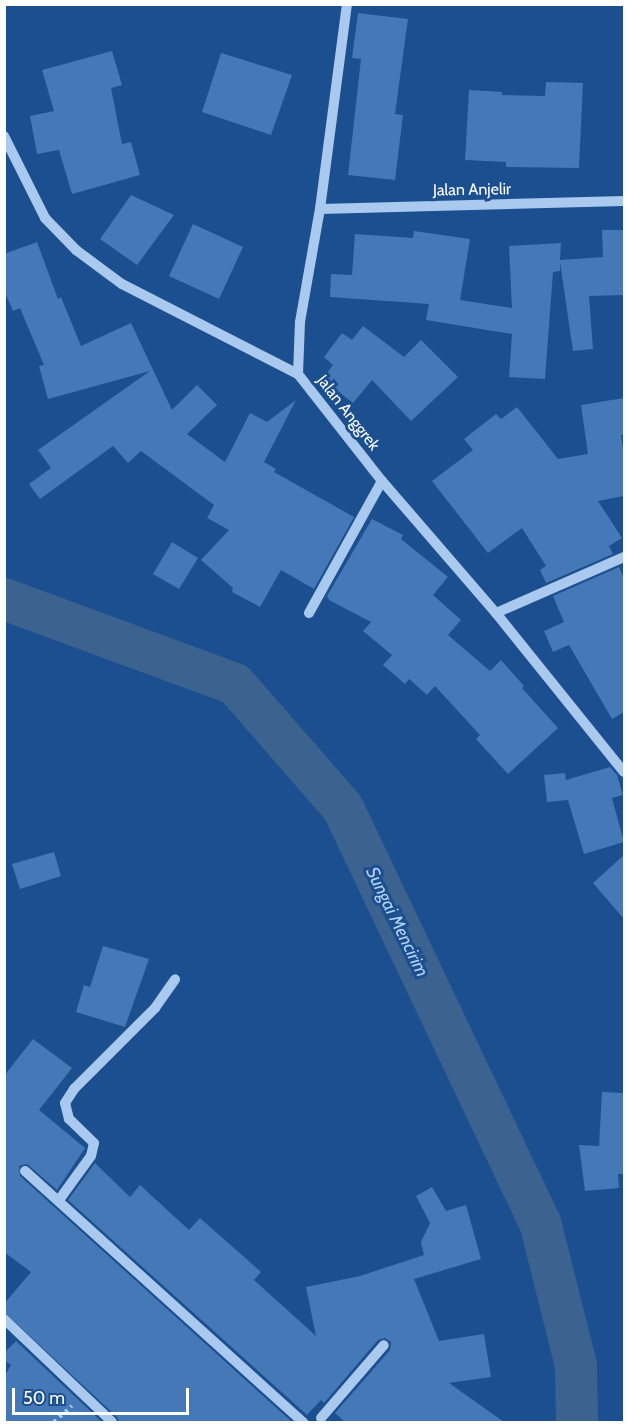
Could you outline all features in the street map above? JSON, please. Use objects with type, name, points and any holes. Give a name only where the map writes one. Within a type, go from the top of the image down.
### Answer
[{"type":"street","points":[[298,374],[300,322],[320,209],[347,4]]},
{"type":"street","name":"Jalan Anggrek","points":[[4,136],[45,218],[76,250],[122,284],[298,374],[382,481],[496,613],[624,772]]},
{"type":"street","name":"Jalan Anjelir","points":[[320,209],[624,201]]},
{"type":"street","points":[[309,613],[382,481]]},
{"type":"street","points":[[496,613],[624,557]]},
{"type":"street","points":[[59,1200],[94,1148],[92,1137],[69,1119],[65,1103],[74,1089],[154,1008],[175,978]]},
{"type":"street","points":[[25,1171],[303,1422]]},
{"type":"street","points":[[4,1319],[112,1422]]},
{"type":"street","points":[[321,1421],[384,1346]]},
{"type":"path","points":[[54,1422],[83,1396]]},
{"type":"building","points":[[358,13],[408,19],[395,114],[403,115],[395,180],[348,175],[361,59],[352,58]]},
{"type":"building","points":[[112,51],[122,85],[111,88],[122,144],[131,142],[140,175],[72,194],[59,150],[37,154],[30,116],[54,111],[42,70]]},
{"type":"building","points":[[221,53],[292,75],[271,135],[202,112]]},
{"type":"building","points":[[546,82],[583,83],[579,168],[506,167],[506,162],[465,160],[469,90],[502,92],[502,95],[545,96]]},
{"type":"building","points":[[131,195],[174,215],[137,265],[100,239]]},
{"type":"building","points":[[193,224],[243,247],[219,299],[169,276]]},
{"type":"building","points":[[602,230],[624,230],[624,295],[589,296],[593,349],[573,351],[560,262],[560,271],[553,272],[545,379],[509,377],[512,334],[426,320],[429,304],[330,297],[331,274],[352,275],[355,234],[413,238],[414,231],[470,239],[460,300],[512,308],[509,246],[561,243],[560,260],[603,257]]},
{"type":"building","points":[[37,242],[58,299],[61,297],[81,346],[131,323],[172,410],[197,385],[217,405],[187,434],[225,462],[250,413],[267,422],[296,400],[264,462],[276,469],[274,472],[354,517],[314,589],[281,570],[260,607],[232,592],[233,588],[201,560],[229,530],[207,518],[214,505],[141,451],[128,463],[113,446],[40,499],[29,484],[51,468],[38,450],[150,371],[48,399],[39,366],[44,365],[20,308],[13,311],[4,290],[4,254]]},
{"type":"building","points":[[363,326],[404,357],[421,340],[458,377],[411,421],[372,380],[353,403],[322,379],[333,365],[324,357],[342,333],[352,340]]},
{"type":"building","points":[[624,398],[624,435],[621,435],[624,455],[624,496],[598,501],[622,538],[609,546],[613,554],[546,583],[540,570],[546,566],[522,528],[488,553],[432,481],[473,450],[464,439],[496,414],[501,419],[517,407],[558,459],[588,454],[581,405]]},
{"type":"building","points":[[372,519],[403,535],[401,539],[448,577],[433,595],[461,620],[448,635],[490,671],[501,660],[524,686],[522,688],[558,728],[508,774],[476,739],[480,735],[435,686],[427,695],[409,679],[405,684],[383,665],[392,655],[363,631],[371,622],[329,600],[327,596]]},
{"type":"building","points":[[172,542],[198,558],[179,589],[153,574]]},
{"type":"building","points":[[619,567],[624,579],[624,712],[612,719],[569,645],[553,652],[544,631],[564,622],[553,596]]},
{"type":"building","points":[[610,767],[617,775],[623,795],[612,798],[624,842],[584,854],[568,800],[547,802],[544,775],[565,773],[566,780]]},
{"type":"building","points":[[54,852],[61,876],[20,889],[12,864]]},
{"type":"building","points":[[624,855],[624,919],[593,883]]},
{"type":"building","points":[[103,946],[149,959],[125,1027],[76,1012],[84,985],[90,987]]},
{"type":"building","points":[[33,1039],[72,1068],[39,1110],[85,1148],[57,1190],[27,1164],[19,1166],[20,1176],[292,1422],[119,1422],[117,1417],[4,1312],[4,1304],[31,1272],[4,1252],[4,1076]]},
{"type":"building","points":[[602,1092],[624,1093],[624,1174],[618,1174],[619,1188],[585,1191],[579,1145],[599,1146]]},
{"type":"building","points":[[95,1163],[130,1197],[140,1185],[189,1230],[200,1218],[261,1272],[254,1280],[316,1336],[306,1287],[360,1276],[424,1255],[421,1242],[430,1223],[416,1196],[432,1187],[446,1211],[466,1205],[481,1259],[414,1279],[439,1341],[484,1334],[491,1377],[449,1383],[504,1422],[345,1422],[335,1413],[390,1350],[391,1342],[385,1338],[378,1340],[324,1403],[321,1400],[307,1415],[68,1200]]},
{"type":"building","points":[[16,1341],[102,1422],[4,1422],[4,1377],[11,1365],[4,1360],[4,1353]]},
{"type":"waterway","name":"Sungai Mencirim","points":[[4,599],[235,684],[343,808],[540,1222],[576,1365],[577,1422]]}]
